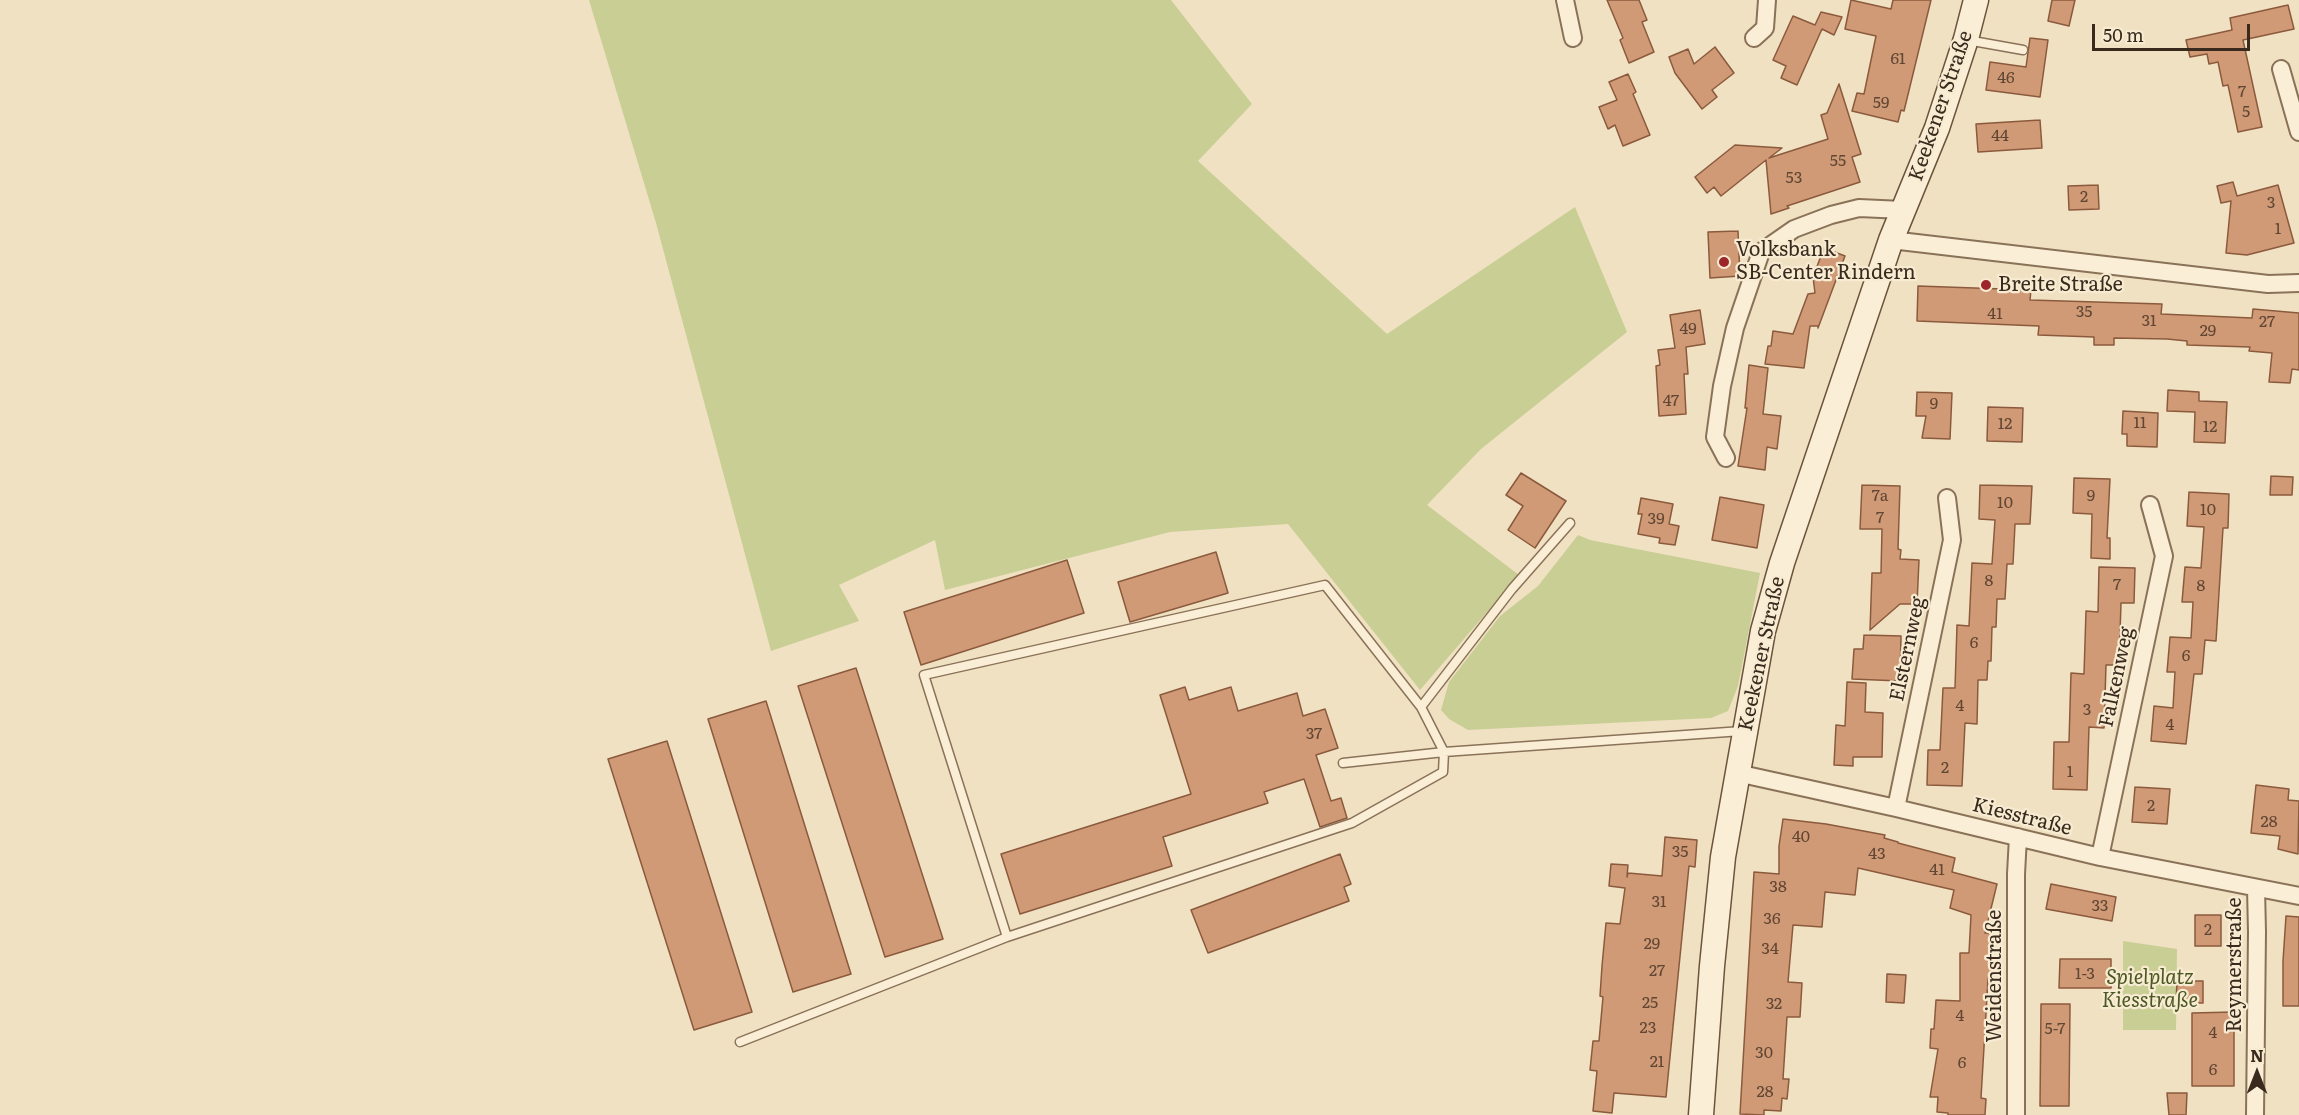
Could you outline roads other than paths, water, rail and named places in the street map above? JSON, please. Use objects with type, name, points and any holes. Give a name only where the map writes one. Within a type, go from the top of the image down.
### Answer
[{"type":"main road","name":"Keekener Straße","points":[[1701,1115],[1722,867],[1763,631],[1782,562],[1891,240],[1937,128],[1966,39],[1976,0]]},
{"type":"street","points":[[1564,0],[1573,38]]},
{"type":"street","points":[[1754,38],[1765,28],[1767,0]]},
{"type":"street","points":[[2281,69],[2299,132]]},
{"type":"street","points":[[1726,458],[1715,437],[1722,386],[1736,328],[1761,252],[1794,229],[1831,215],[1859,208],[1903,210]]},
{"type":"street","points":[[1891,240],[2268,284],[2299,283]]},
{"type":"street","name":"Elsternweg","points":[[1896,808],[1952,540],[1947,498]]},
{"type":"street","name":"Falkenweg","points":[[2100,857],[2164,555],[2150,505]]},
{"type":"street","name":"Kiesstraße","points":[[1737,773],[2100,857],[2299,896]]},
{"type":"street","name":"Weidenstraße","points":[[2016,1115],[2016,874],[2019,837]]},
{"type":"street","name":"Reymerstraße","points":[[2255,1115],[2256,888]]},
{"type":"lane","points":[[1966,39],[2024,50]]},
{"type":"lane","points":[[1421,707],[1512,590],[1570,523]]},
{"type":"lane","points":[[740,1042],[1007,937],[1352,823],[1443,772],[1444,752],[1421,707],[1325,585],[924,675],[1007,937]]},
{"type":"lane","points":[[1343,763],[1444,752],[1745,731]]},
{"type":"place","name":"Volksbank SB-Center Rindern","points":[[1724,262]]},
{"type":"place","name":"Breite Straße","points":[[1986,285]]},
{"type":"park label","name":"Spielplatz Kiesstraße","points":[[2150,990]]}]
